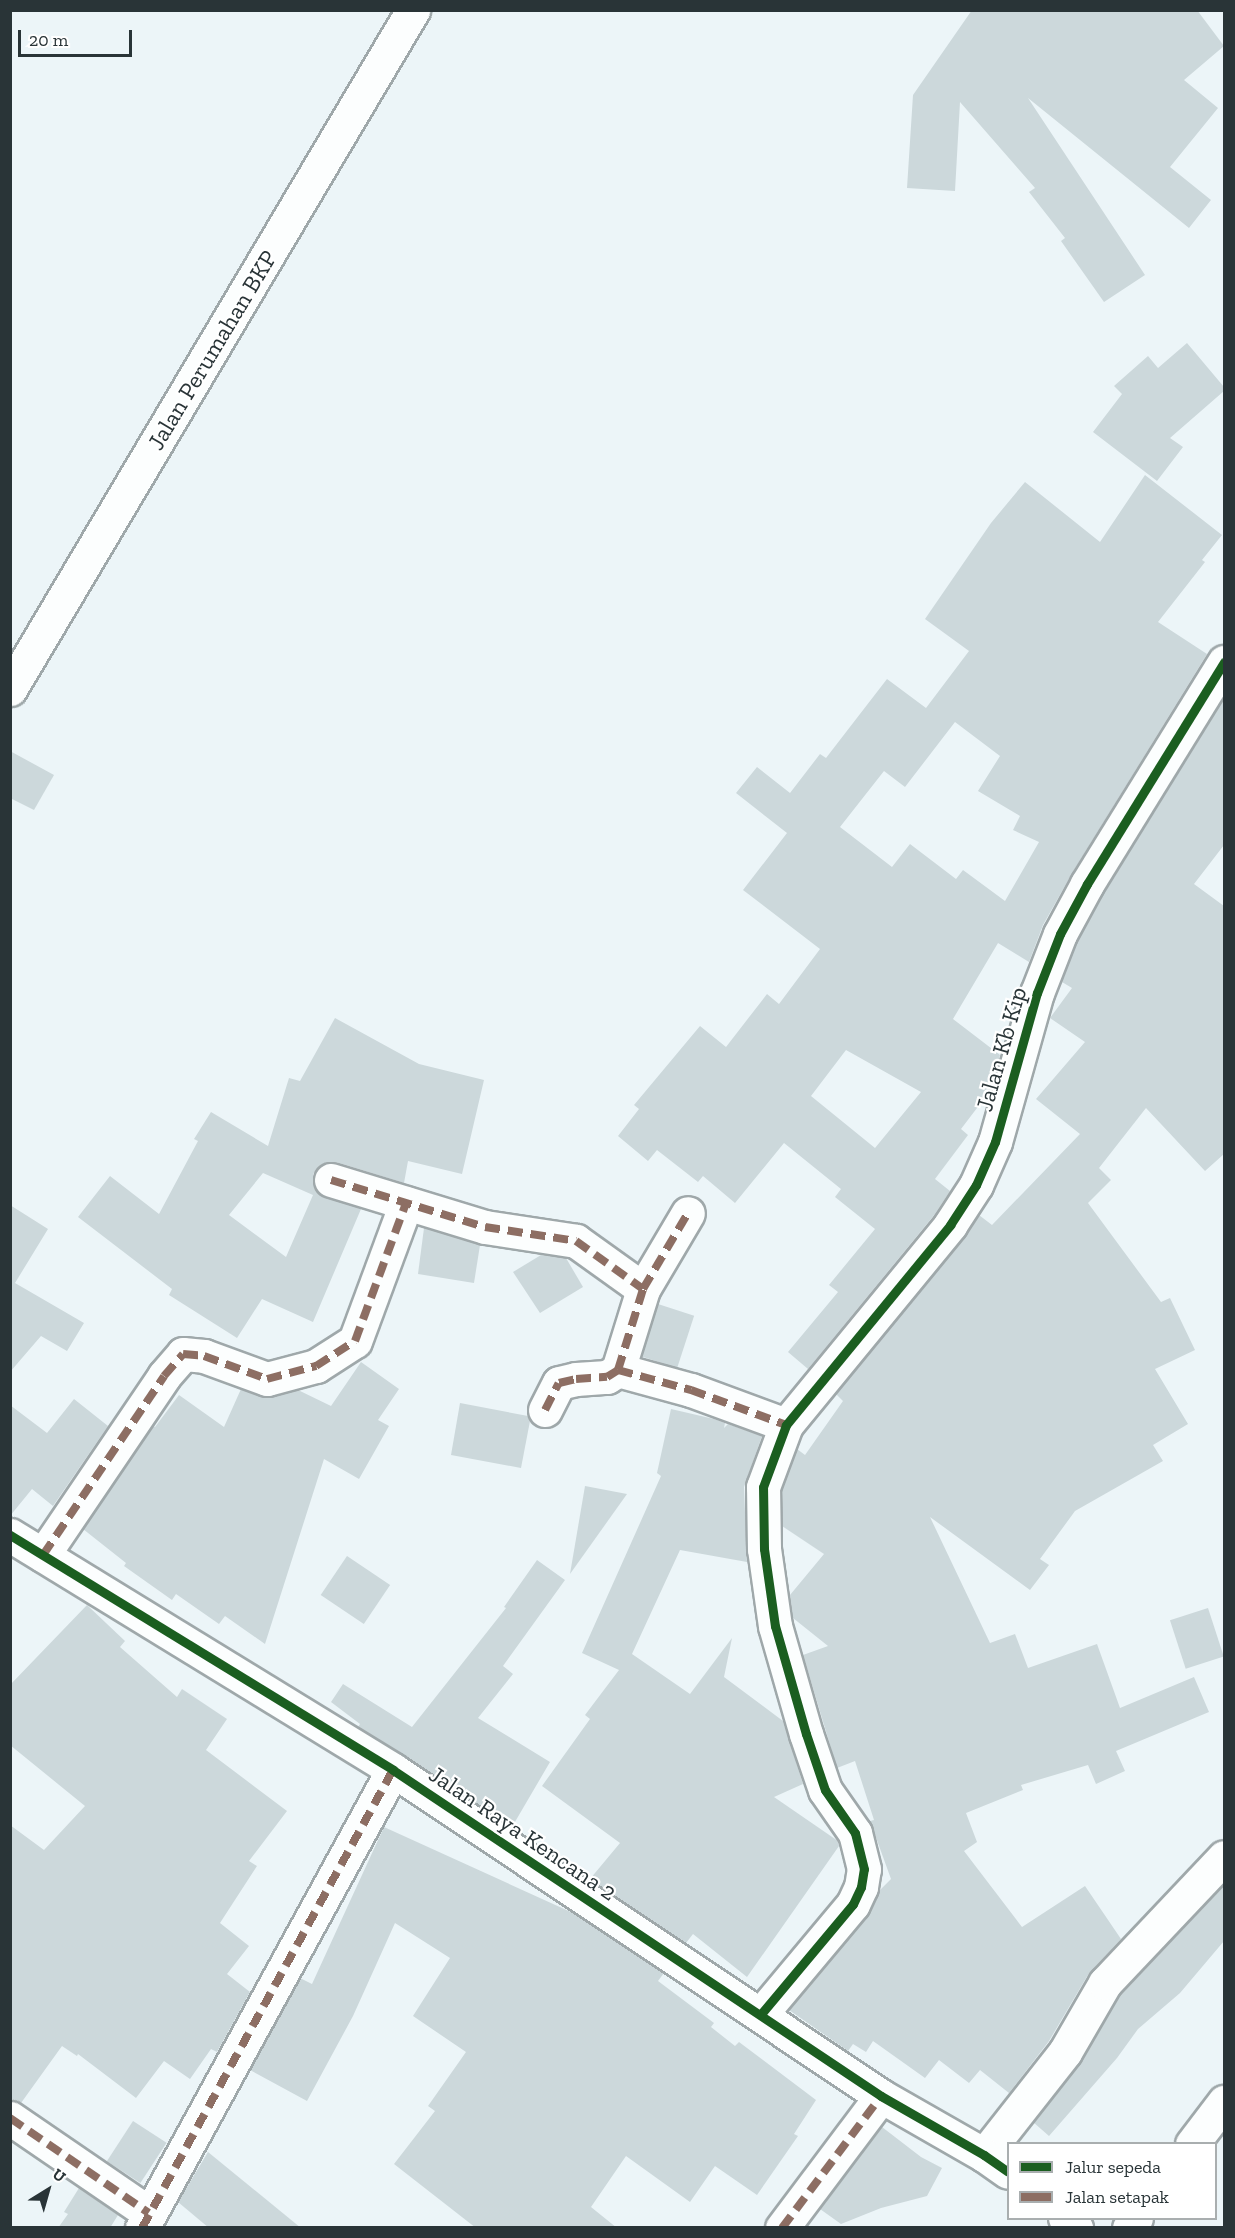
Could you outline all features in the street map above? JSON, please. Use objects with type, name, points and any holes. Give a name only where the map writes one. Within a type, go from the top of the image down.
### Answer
[{"type":"street","name":"Jalan Perumahan BKP","points":[[10,689],[413,10]]},
{"type":"street","name":"Jalan Kb Kip","points":[[761,2014],[853,1904],[861,1887],[864,1869],[855,1833],[825,1790],[806,1734],[775,1626],[768,1587],[763,1487],[786,1425],[950,1225],[976,1185],[995,1142],[1036,993],[1060,934],[1087,884],[1224,662]]},
{"type":"street","points":[[331,1180],[485,1227],[576,1241],[643,1289]]},
{"type":"street","points":[[43,1555],[164,1376],[183,1354],[204,1356],[267,1379],[316,1366],[355,1341],[406,1203]]},
{"type":"street","points":[[545,1410],[559,1383],[608,1377],[618,1370],[643,1289],[688,1213]]},
{"type":"street","points":[[618,1370],[691,1390],[786,1425]]},
{"type":"street","name":"Jalan Raya Kencana 2","points":[[10,1535],[393,1770],[881,2096],[996,2164]]},
{"type":"street","points":[[10,2118],[145,2220],[393,1770]]},
{"type":"street","points":[[1010,2142],[1106,1983],[1224,1857]]},
{"type":"street","points":[[782,2228],[881,2096]]},
{"type":"street","points":[[1194,2142],[1224,2102]]},
{"type":"street","points":[[996,2164],[1007,2146]]},
{"type":"building","points":[[972,10],[1197,10],[1224,46],[1184,80],[1218,108],[1170,167],[1211,200],[1189,228],[1028,98],[1145,275],[1104,302],[1061,241],[1065,238],[1029,192],[1035,188],[960,102],[955,191],[907,188],[913,95]]},
{"type":"building","points":[[1187,343],[1224,387],[1224,391],[1170,438],[1183,447],[1157,481],[1093,432],[1122,394],[1114,386],[1148,356],[1158,368]]},
{"type":"building","points":[[1145,475],[1222,535],[1202,560],[1205,562],[1158,622],[1207,654],[1071,875],[1043,925],[1029,962],[998,943],[953,1019],[1000,1055],[990,1091],[961,1129],[968,1135],[935,1179],[950,1191],[935,1214],[808,1369],[788,1352],[838,1292],[829,1285],[875,1229],[835,1197],[841,1189],[784,1143],[735,1203],[703,1176],[698,1182],[657,1150],[648,1161],[618,1136],[639,1109],[634,1105],[700,1026],[726,1047],[767,994],[779,1004],[820,949],[743,890],[787,833],[736,793],[757,767],[790,793],[820,754],[826,758],[887,679],[926,708],[969,651],[925,619],[991,523],[1025,482],[1100,542]],"holes":[[[955,722],[1000,756],[978,791],[1020,816],[1013,830],[1039,842],[1005,901],[963,870],[956,879],[910,844],[892,867],[840,827],[884,771],[905,787]],[[846,1050],[921,1092],[875,1148],[811,1096]]]},
{"type":"building","points":[[1224,697],[1224,845],[1194,884],[1224,906],[1224,1154],[1205,1171],[1146,1108],[1099,1168],[1111,1180],[1088,1203],[1161,1302],[1170,1298],[1195,1350],[1155,1369],[1188,1424],[1153,1445],[1163,1461],[1075,1511],[1040,1559],[1049,1565],[1030,1590],[930,1517],[990,1643],[1015,1634],[1028,1668],[1097,1644],[1120,1708],[1194,1677],[1209,1712],[1116,1751],[1125,1771],[1096,1784],[1088,1765],[1021,1785],[1023,1790],[966,1813],[977,1842],[964,1851],[1022,1927],[1085,1886],[1121,1939],[1089,1973],[1049,2041],[1009,2093],[980,2070],[969,2083],[939,2060],[925,2078],[873,2041],[866,2052],[853,2044],[848,2051],[789,2010],[867,1916],[879,1891],[891,1879],[870,1821],[874,1820],[855,1761],[837,1768],[803,1655],[828,1646],[793,1618],[790,1595],[824,1554],[782,1526],[782,1490],[797,1449],[805,1455],[843,1401],[836,1394],[965,1237],[979,1215],[992,1225],[1080,1134],[1036,1099],[1085,1042],[1050,1018],[1072,988],[1062,982],[1077,942],[1103,893]]},
{"type":"building","points":[[10,751],[54,775],[34,810],[10,798]]},
{"type":"building","points":[[335,1018],[419,1064],[484,1080],[462,1174],[408,1161],[404,1183],[336,1162],[327,1162],[319,1166],[313,1174],[313,1184],[318,1193],[361,1209],[313,1322],[262,1299],[237,1338],[169,1295],[172,1289],[78,1217],[110,1176],[159,1214],[198,1141],[194,1139],[211,1112],[268,1146],[289,1078],[300,1081]],"holes":[[[263,1173],[313,1195],[286,1257],[229,1215]]]},
{"type":"building","points":[[10,1205],[48,1229],[15,1283],[84,1323],[67,1351],[41,1336],[10,1372]]},
{"type":"building","points":[[424,1228],[480,1245],[474,1283],[418,1274]]},
{"type":"building","points":[[541,1255],[566,1258],[583,1287],[540,1313],[513,1272]]},
{"type":"building","points":[[658,1304],[694,1316],[677,1368],[641,1356]]},
{"type":"building","points":[[361,1362],[399,1389],[378,1420],[389,1426],[359,1479],[324,1459],[265,1644],[225,1616],[219,1624],[176,1594],[172,1600],[124,1566],[126,1563],[83,1529],[153,1426],[155,1427],[179,1395],[224,1427],[241,1389],[271,1397],[298,1390],[331,1406]]},
{"type":"building","points":[[74,1399],[108,1426],[53,1506],[32,1489],[10,1516],[10,1405],[47,1433]]},
{"type":"building","points":[[460,1403],[528,1416],[530,1421],[521,1468],[451,1455]]},
{"type":"building","points":[[671,1409],[714,1419],[725,1423],[724,1428],[728,1424],[762,1436],[744,1487],[747,1562],[680,1550],[632,1654],[690,1694],[732,1638],[724,1677],[783,1721],[803,1784],[774,1797],[838,1841],[839,1846],[747,1977],[693,1934],[686,1943],[590,1879],[620,1843],[542,1786],[590,1719],[585,1715],[619,1670],[582,1653],[661,1476],[657,1473]]},
{"type":"building","points":[[585,1486],[627,1494],[570,1574]]},
{"type":"building","points":[[347,1556],[390,1585],[364,1624],[321,1595]]},
{"type":"building","points":[[537,1560],[565,1580],[503,1666],[513,1674],[478,1718],[550,1762],[512,1827],[358,1727],[360,1724],[331,1702],[343,1684],[412,1727],[506,1608],[504,1607]]},
{"type":"building","points":[[87,1605],[125,1641],[120,1647],[177,1697],[182,1689],[227,1719],[206,1750],[287,1811],[249,1861],[257,1866],[220,1923],[249,1946],[227,1974],[250,1992],[217,2052],[211,2049],[190,2079],[164,2061],[136,2098],[78,2054],[77,2056],[62,2046],[21,2103],[10,2099],[10,1825],[44,1850],[85,1806],[10,1745],[10,1685]]},
{"type":"building","points":[[1208,1608],[1224,1657],[1186,1669],[1170,1620]]},
{"type":"building","points":[[384,1827],[573,1913],[664,1973],[658,1981],[714,2023],[711,2027],[735,2046],[739,2042],[816,2100],[794,2134],[798,2136],[757,2195],[715,2166],[690,2202],[626,2156],[591,2207],[617,2228],[476,2228],[394,2164],[435,2111],[428,2106],[466,2052],[413,2016],[450,1958],[395,1923],[353,2016],[307,2101],[250,2070],[300,1978],[312,1984]]},
{"type":"building","points":[[1224,1884],[1224,1941],[1180,1993],[1138,2029],[1117,2058],[1049,2136],[1033,2122],[1081,2062],[1120,1994]]},
{"type":"building","points":[[133,2121],[167,2143],[140,2183],[107,2161]]},
{"type":"building","points":[[882,2127],[921,2157],[942,2168],[927,2196],[881,2208],[841,2224],[820,2209]]},
{"type":"building","points":[[208,2152],[301,2228],[209,2228],[178,2202]]},
{"type":"building","points":[[79,2188],[118,2215],[110,2228],[58,2228],[68,2214],[64,2212]]},
{"type":"marked path","points":[[331,1180],[485,1227],[576,1241],[643,1289]]},
{"type":"marked path","points":[[43,1555],[164,1376],[183,1354],[204,1356],[267,1379],[316,1366],[355,1341],[406,1203]]},
{"type":"marked path","points":[[545,1410],[559,1383],[576,1379],[607,1377],[618,1370],[643,1289],[688,1213]]},
{"type":"marked path","points":[[618,1370],[691,1390],[786,1425]]},
{"type":"marked path","points":[[142,2228],[393,1770]]},
{"type":"marked path","points":[[782,2228],[881,2096]]},
{"type":"marked path","points":[[10,2118],[149,2213]]},
{"type":"cycle path","points":[[761,2014],[853,1904],[861,1887],[864,1869],[855,1833],[825,1790],[806,1734],[775,1626],[764,1549],[763,1487],[786,1425],[950,1225],[976,1185],[995,1142],[1037,993],[1060,934],[1087,884],[1224,662]]},
{"type":"cycle path","points":[[10,1535],[393,1770],[881,2096],[984,2155],[1007,2171]]}]
